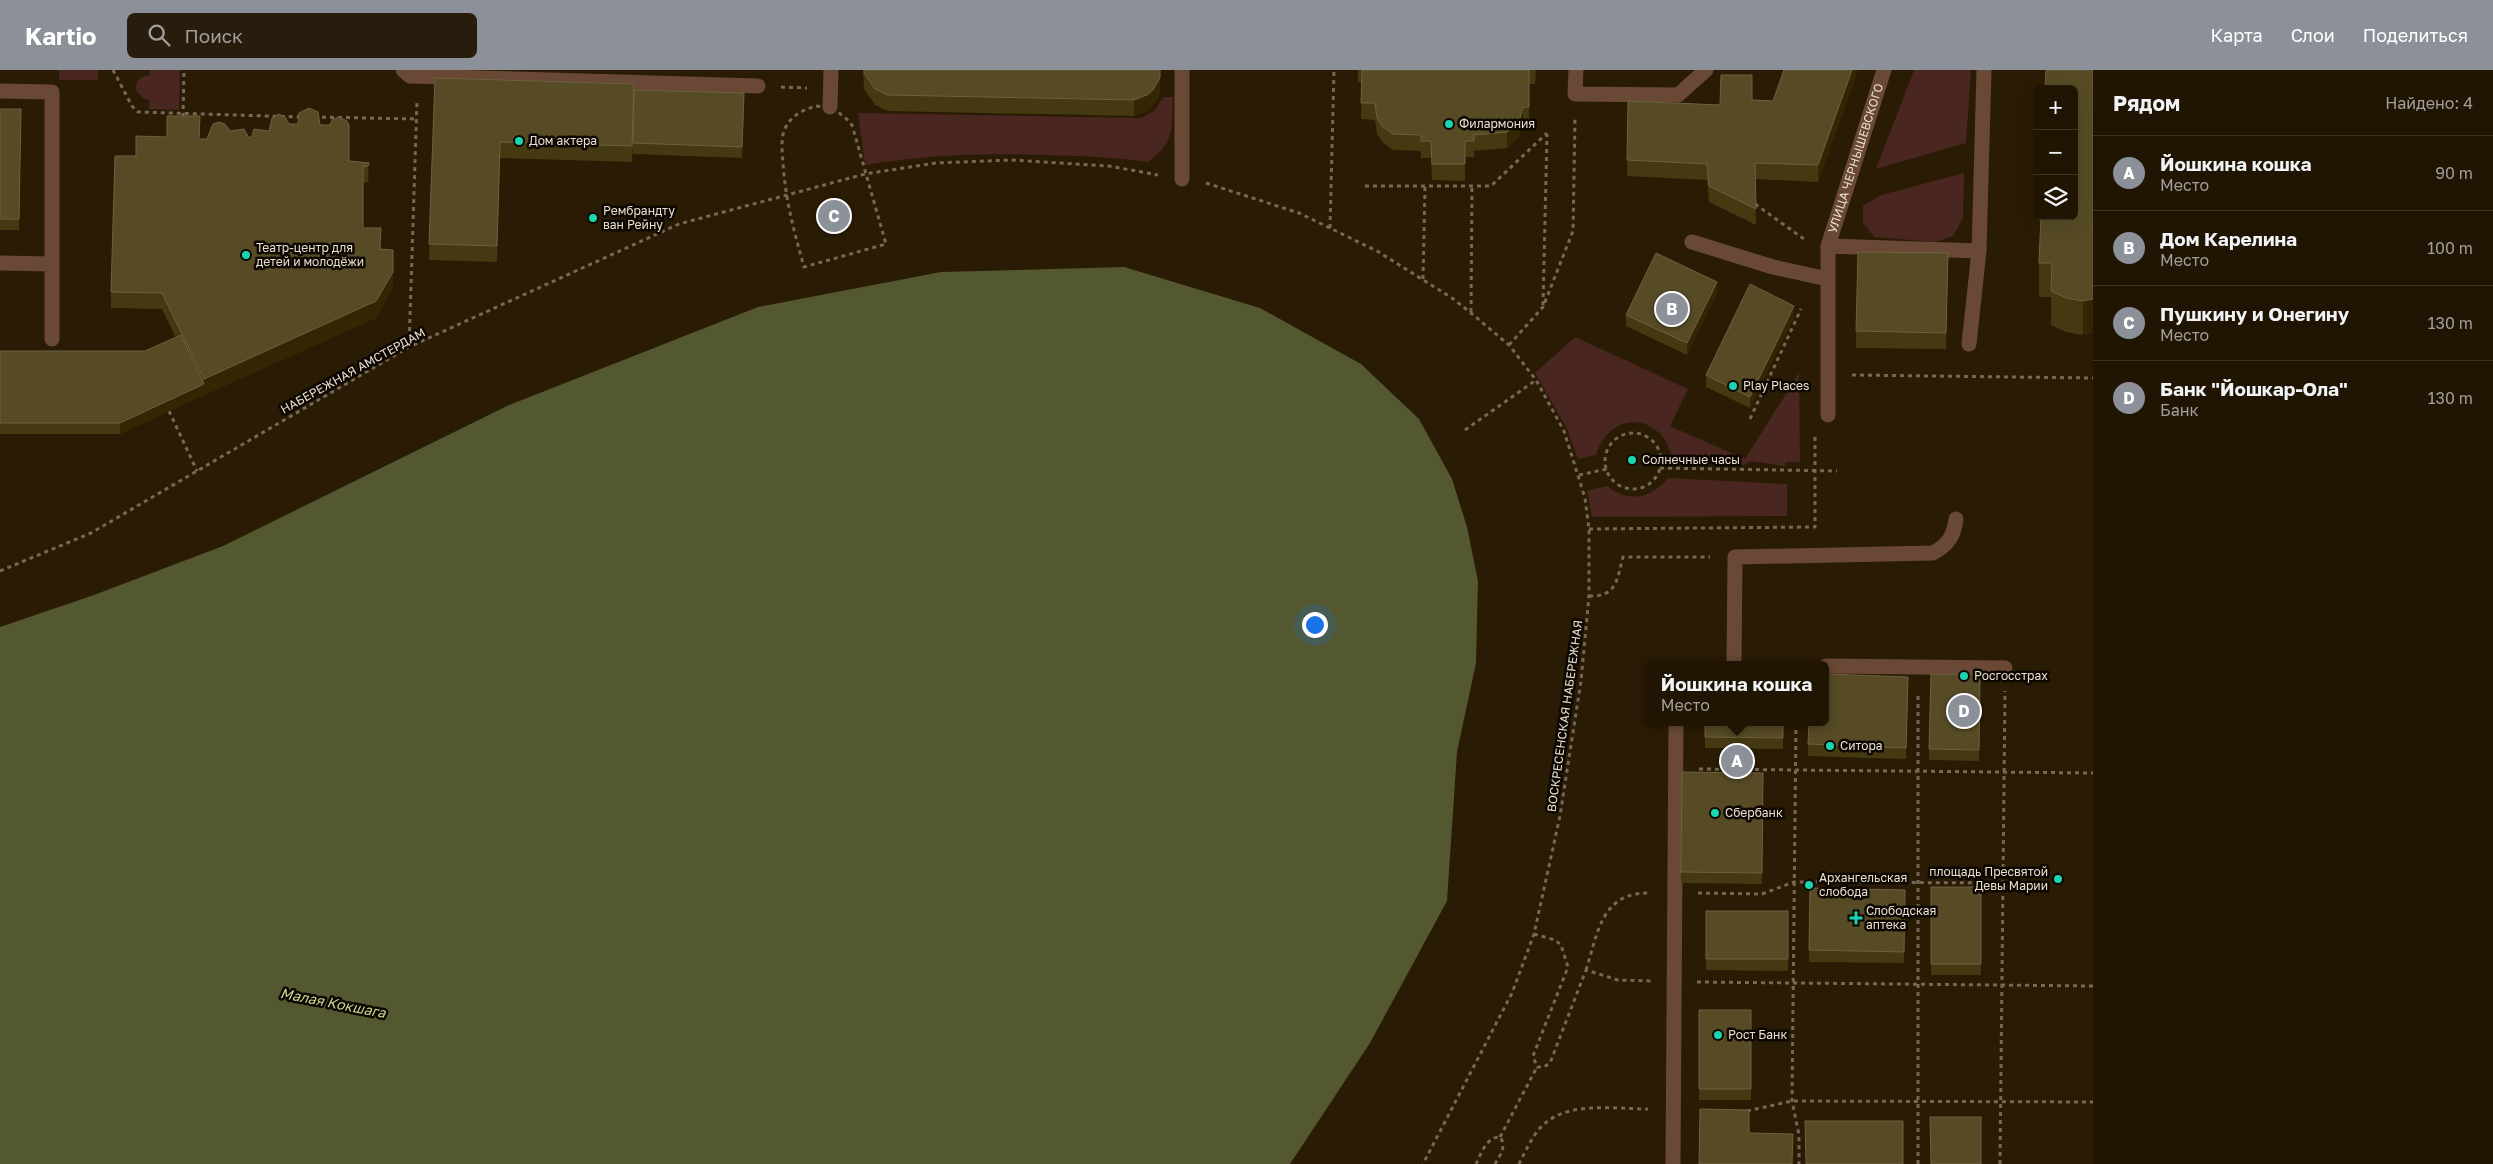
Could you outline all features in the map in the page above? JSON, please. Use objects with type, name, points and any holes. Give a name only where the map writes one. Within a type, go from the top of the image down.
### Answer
[{"type":"street","points":[[403,70],[410,76],[458,73],[628,76],[758,86]]},
{"type":"street","points":[[830,107],[831,70]]},
{"type":"street","points":[[1182,70],[1182,179]]},
{"type":"street","points":[[1576,70],[1575,94],[1678,94],[1706,70]]},
{"type":"street","name":"УЛИЦА ЧЕРНЫШЕВСКОГО","points":[[1828,415],[1828,375],[1822,278],[1828,246],[1884,70]]},
{"type":"street","points":[[1969,344],[1979,251],[1984,70]]},
{"type":"street","points":[[0,91],[52,92],[52,339]]},
{"type":"street","points":[[1692,242],[1773,267],[1822,278]]},
{"type":"street","points":[[1828,246],[1979,251]]},
{"type":"street","points":[[0,263],[52,264]]},
{"type":"street","points":[[1734,661],[1735,557],[1933,553],[1950,541],[1956,519]]},
{"type":"street","points":[[1829,666],[2005,668]]},
{"type":"street","points":[[1673,1164],[1676,726]]},
{"type":"path","points":[[113,70],[132,106],[138,112],[183,115],[417,120]]},
{"type":"path","points":[[183,123],[184,70]]},
{"type":"path","points":[[1330,228],[1334,70]]},
{"type":"path","points":[[409,347],[418,76]]},
{"type":"path","points":[[758,86],[831,88]]},
{"type":"path","points":[[1509,345],[1543,307],[1573,231],[1575,94]]},
{"type":"path","points":[[816,106],[830,107],[843,114],[852,125],[886,244],[804,267],[785,195],[782,146],[784,132],[791,119],[802,110],[816,106]]},
{"type":"path","points":[[1365,186],[1491,186],[1547,133],[1543,307]]},
{"type":"path","name":"ВОСКРЕСЕНСКАЯ НАБЕРЕЖНАЯ","points":[[785,195],[865,174],[936,163],[1011,160],[1109,166],[1205,183],[1299,213],[1377,251],[1423,279],[1471,313],[1509,345],[1536,380],[1564,431],[1579,475],[1589,529],[1589,596],[1581,681],[1560,816],[1534,934],[1512,993],[1424,1162]]},
{"type":"path","points":[[1447,180],[1447,186]]},
{"type":"path","points":[[1423,279],[1425,186]]},
{"type":"path","points":[[1471,313],[1472,186]]},
{"type":"path","name":"НАБЕРЕЖНАЯ АМСТЕРДАМ","points":[[0,571],[91,533],[409,347],[679,224],[785,195]]},
{"type":"path","points":[[1755,204],[1802,240],[1810,239]]},
{"type":"path","points":[[1750,419],[1822,278]]},
{"type":"path","points":[[1828,375],[2093,378]]},
{"type":"path","points":[[1465,430],[1536,380]]},
{"type":"path","points":[[169,411],[197,471]]},
{"type":"path","points":[[1636,433],[1646,436],[1655,442],[1660,452],[1660,468],[1652,482],[1642,487],[1631,488],[1621,486],[1612,479],[1607,469],[1606,458],[1609,448],[1615,439],[1625,434],[1636,433]]},
{"type":"path","points":[[1660,468],[1837,471]]},
{"type":"path","points":[[1579,475],[1607,469]]},
{"type":"path","points":[[1589,529],[1815,527]]},
{"type":"path","points":[[1589,596],[1600,596],[1610,591],[1616,581],[1623,557],[1735,557]]},
{"type":"path","points":[[1918,667],[1918,1164]]},
{"type":"path","points":[[2000,1164],[2005,668]]},
{"type":"path","points":[[1796,726],[1792,1101],[1799,1135],[1799,1164]]},
{"type":"path","points":[[1676,769],[2093,773]]},
{"type":"path","points":[[1537,1067],[1544,1068],[1550,1063],[1586,970],[1603,917],[1610,907],[1626,895],[1636,893],[1762,894],[1794,882],[2003,883]]},
{"type":"path","points":[[1500,1138],[1537,1067],[1533,1056],[1568,967],[1561,945],[1555,940],[1534,934]]},
{"type":"path","points":[[1586,970],[1618,980],[1674,982],[2093,986]]},
{"type":"path","points":[[1739,1111],[1749,1111],[1792,1101],[2093,1102]]},
{"type":"path","points":[[1519,1164],[1536,1132],[1546,1123],[1568,1111],[1583,1108],[1674,1109]]},
{"type":"path","points":[[1476,1164],[1488,1142],[1493,1138],[1500,1138]]},
{"type":"path","points":[[1495,1164],[1503,1149],[1503,1142],[1500,1138]]},
{"type":"path","points":[[1424,1162],[1431,1164]]},
{"type":"shaded area","points":[[59,70],[98,70],[98,80],[59,80]]},
{"type":"shaded area","points":[[150,70],[180,70],[179,110],[149,109],[149,100],[144,99],[137,92],[136,85],[140,78],[150,75]]},
{"type":"shaded area","points":[[1914,70],[1971,70],[1966,143],[1876,169]]},
{"type":"shaded area","points":[[1163,97],[1173,97],[1172,126],[1168,141],[1157,155],[1148,162],[1096,157],[1000,154],[932,157],[865,165],[858,113],[1141,118],[1154,111]]},
{"type":"shaded area","points":[[1964,173],[1963,218],[1953,236],[1935,242],[1874,237],[1863,222],[1863,206],[1881,195]]},
{"type":"shaded area","points":[[1575,337],[1688,389],[1670,426],[1745,459],[1799,373],[1800,462],[1785,462],[1785,466],[1750,461],[1744,465],[1672,460],[1667,444],[1659,433],[1649,425],[1637,422],[1624,424],[1613,429],[1603,440],[1596,455],[1578,459],[1567,429],[1535,373]]},
{"type":"shaded area","points":[[1668,478],[1787,484],[1787,516],[1592,517],[1587,491],[1607,486],[1623,495],[1639,496],[1654,490]]},
{"type":"water","name":"Малая Кокшага","points":[[1124,267],[1260,308],[1361,364],[1419,419],[1452,479],[1467,527],[1478,581],[1476,663],[1457,752],[1447,901],[1370,1043],[1290,1164],[0,1164],[0,627],[94,595],[223,546],[507,406],[758,307],[941,272]]},
{"type":"building","points":[[864,70],[1160,70],[1160,78],[1153,90],[1147,95],[1134,100],[888,95],[875,89],[864,73]]},
{"type":"building","name":"Филармония","points":[[1362,70],[1529,70],[1529,107],[1523,107],[1519,122],[1507,132],[1474,135],[1474,141],[1465,141],[1465,164],[1432,164],[1431,141],[1421,141],[1421,135],[1393,134],[1382,126],[1377,118],[1375,103],[1361,103]]},
{"type":"building","points":[[1784,70],[1852,70],[1818,165],[1755,163],[1756,209],[1709,186],[1707,164],[1627,160],[1628,101],[1720,105],[1721,75],[1752,75],[1752,100],[1773,101]]},
{"type":"building","points":[[2046,70],[2093,70],[2093,299],[2083,301],[2066,298],[2051,291],[2052,263],[2039,263],[2041,220],[2078,220],[2078,85],[2045,85]]},
{"type":"building","points":[[435,78],[634,84],[632,146],[500,142],[497,246],[429,244]]},
{"type":"building","points":[[634,90],[744,93],[742,147],[633,143]]},
{"type":"building","name":"Театр-центр для детей и молодёжи","points":[[309,108],[318,112],[320,125],[330,125],[332,120],[339,117],[347,121],[349,125],[349,161],[369,163],[368,166],[363,167],[363,228],[381,228],[380,249],[393,250],[393,272],[376,301],[204,379],[162,293],[111,292],[115,156],[136,156],[136,136],[167,137],[167,116],[200,116],[199,139],[207,139],[213,124],[219,122],[225,124],[230,131],[244,129],[249,138],[252,136],[254,129],[269,131],[272,118],[279,114],[285,117],[289,124],[298,124],[299,113]]},
{"type":"building","points":[[0,109],[21,109],[19,219],[0,219]]},
{"type":"building","points":[[1858,252],[1948,253],[1946,333],[1856,331]]},
{"type":"building","points":[[1656,253],[1717,282],[1687,343],[1626,315]]},
{"type":"building","points":[[1750,284],[1794,306],[1750,397],[1706,375]]},
{"type":"building","points":[[181,335],[204,384],[120,423],[0,423],[0,351],[145,351]]},
{"type":"building","points":[[1829,674],[1908,677],[1906,748],[1808,744],[1809,726],[1829,726]]},
{"type":"building","points":[[1931,674],[1980,675],[1979,750],[1929,749]]},
{"type":"building","points":[[1705,726],[1783,726],[1783,738],[1705,737]]},
{"type":"building","points":[[1682,772],[1763,773],[1762,873],[1681,872]]},
{"type":"building","points":[[1931,887],[1981,887],[1981,964],[1931,964]]},
{"type":"building","points":[[1810,888],[1905,890],[1904,952],[1809,950]]},
{"type":"building","points":[[1706,911],[1788,911],[1788,959],[1706,959]]},
{"type":"building","points":[[1699,1010],[1751,1010],[1751,1089],[1699,1089]]},
{"type":"building","points":[[1700,1109],[1749,1110],[1749,1133],[1793,1134],[1792,1164],[1699,1164]]},
{"type":"building","points":[[1930,1117],[1981,1117],[1981,1164],[1931,1164]]},
{"type":"building","points":[[1805,1121],[1903,1121],[1903,1164],[1806,1164]]},
{"type":"place","name":"Филармония","points":[[1449,124]]},
{"type":"place","name":"Дом актера","points":[[519,141]]},
{"type":"place","name":"Пушкину и Онегину","points":[[834,216]]},
{"type":"place","name":"Рембрандту ван Рейну","points":[[593,218]]},
{"type":"place","name":"Театр-центр для детей и молодёжи","points":[[246,255]]},
{"type":"place","name":"Дом Карелина","points":[[1672,309]]},
{"type":"place","name":"Play Places","points":[[1733,386]]},
{"type":"place","name":"Солнечные часы","points":[[1632,460]]},
{"type":"place","name":"Росгосстрах","points":[[1964,676]]},
{"type":"place","name":"Банк \"Йошкар-Ола\"","points":[[1964,711]]},
{"type":"place","name":"Ситора","points":[[1830,746]]},
{"type":"place","name":"Йошкина кошка","points":[[1737,761]]},
{"type":"place","name":"Сбербанк","points":[[1715,813]]},
{"type":"place","name":"площадь Пресвятой Девы Марии","points":[[2058,879]]},
{"type":"place","name":"Архангельская слобода","points":[[1809,885]]},
{"type":"place","name":"Слободская аптека","points":[[1856,918]]},
{"type":"place","name":"Рост Банк","points":[[1718,1035]]}]
